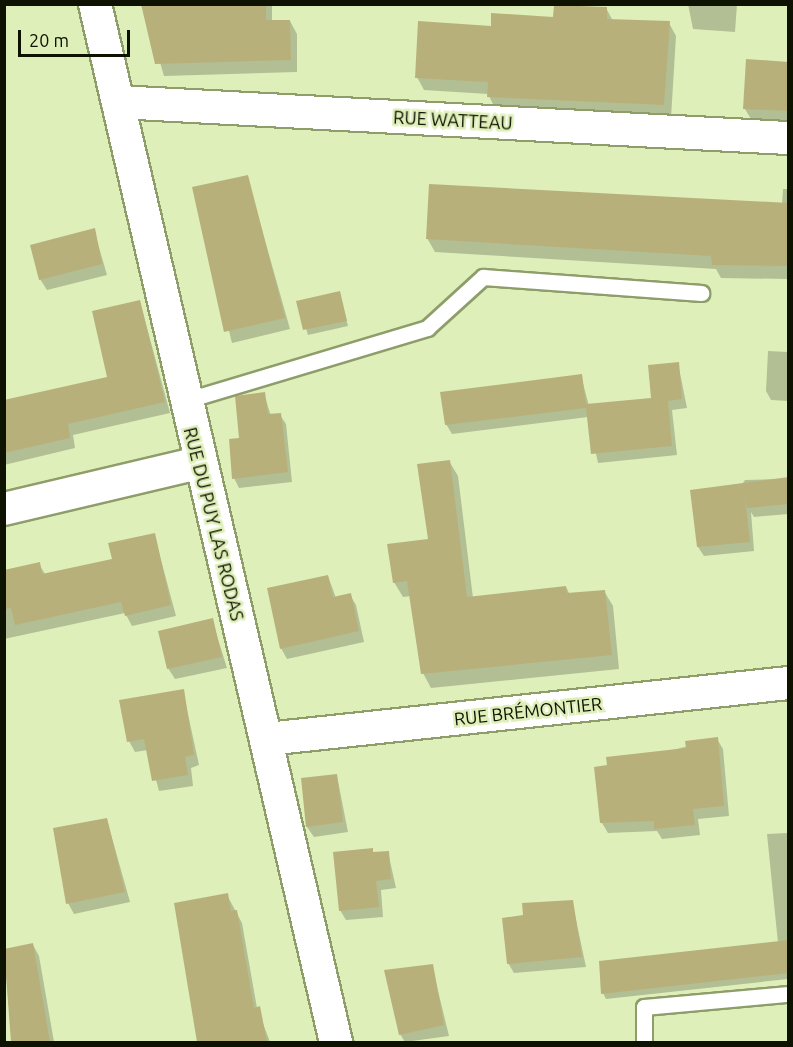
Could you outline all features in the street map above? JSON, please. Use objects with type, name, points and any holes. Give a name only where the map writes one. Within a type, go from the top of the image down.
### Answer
[{"type":"street","name":"RUE DU PUY LAS RODAS","points":[[95,4],[198,463],[267,739],[336,1042]]},
{"type":"street","name":"RUE WATTEAU","points":[[117,102],[789,138]]},
{"type":"street","points":[[4,509],[198,463]]},
{"type":"street","name":"RUE BRÉMONTIER","points":[[267,739],[789,683]]},
{"type":"lane","points":[[184,401],[427,328],[483,277],[701,293]]},
{"type":"lane","points":[[644,1042],[644,1006],[789,994]]},
{"type":"building","points":[[141,4],[266,4],[266,20],[290,20],[291,60],[155,64]]},
{"type":"building","points":[[554,5],[607,7],[607,19],[670,21],[664,105],[487,97],[488,82],[415,78],[418,21],[491,26],[491,13],[553,17]]},
{"type":"building","points":[[746,59],[789,62],[789,111],[743,109]]},
{"type":"building","points":[[248,175],[285,318],[224,332],[192,187]]},
{"type":"building","points":[[429,184],[789,203],[789,266],[712,265],[711,256],[426,239]]},
{"type":"building","points":[[95,228],[102,264],[39,280],[30,245]]},
{"type":"building","points":[[340,291],[347,321],[303,330],[296,301]]},
{"type":"building","points":[[140,300],[165,402],[68,424],[70,438],[4,453],[4,400],[107,377],[92,311]]},
{"type":"building","points":[[679,362],[682,399],[668,401],[672,446],[591,454],[586,408],[445,425],[440,392],[582,374],[586,404],[651,398],[648,365]]},
{"type":"building","points":[[265,392],[268,414],[281,413],[288,472],[232,479],[229,439],[239,438],[235,396]]},
{"type":"building","points":[[450,460],[467,597],[566,586],[567,593],[605,590],[612,655],[421,674],[407,581],[393,583],[387,544],[428,539],[417,464]]},
{"type":"building","points":[[789,477],[789,504],[747,508],[745,497],[750,542],[697,547],[690,490]]},
{"type":"building","points":[[155,533],[171,605],[125,616],[121,602],[15,625],[11,608],[4,609],[4,570],[40,562],[42,574],[112,559],[108,543]]},
{"type":"building","points":[[328,575],[333,597],[351,593],[359,631],[280,649],[267,588]]},
{"type":"building","points":[[213,618],[222,657],[167,669],[158,631]]},
{"type":"building","points":[[184,689],[194,755],[185,757],[188,775],[152,781],[144,739],[127,742],[119,700]]},
{"type":"building","points":[[718,737],[724,806],[693,809],[695,825],[654,829],[654,821],[600,823],[594,767],[607,765],[606,757],[686,748],[685,741]]},
{"type":"building","points":[[337,774],[343,822],[306,827],[301,778]]},
{"type":"building","points":[[107,818],[125,892],[66,904],[53,828]]},
{"type":"building","points":[[373,848],[373,852],[389,851],[391,879],[376,881],[379,907],[339,911],[333,852]]},
{"type":"building","points":[[228,893],[231,911],[237,910],[254,1008],[260,1006],[267,1042],[197,1042],[174,903]]},
{"type":"building","points":[[573,900],[582,957],[507,964],[502,918],[523,915],[522,903]]},
{"type":"building","points":[[789,940],[789,973],[601,994],[599,961]]},
{"type":"building","points":[[33,943],[50,1042],[11,1042],[4,949]]},
{"type":"building","points":[[433,964],[444,1025],[399,1035],[384,970]]}]
